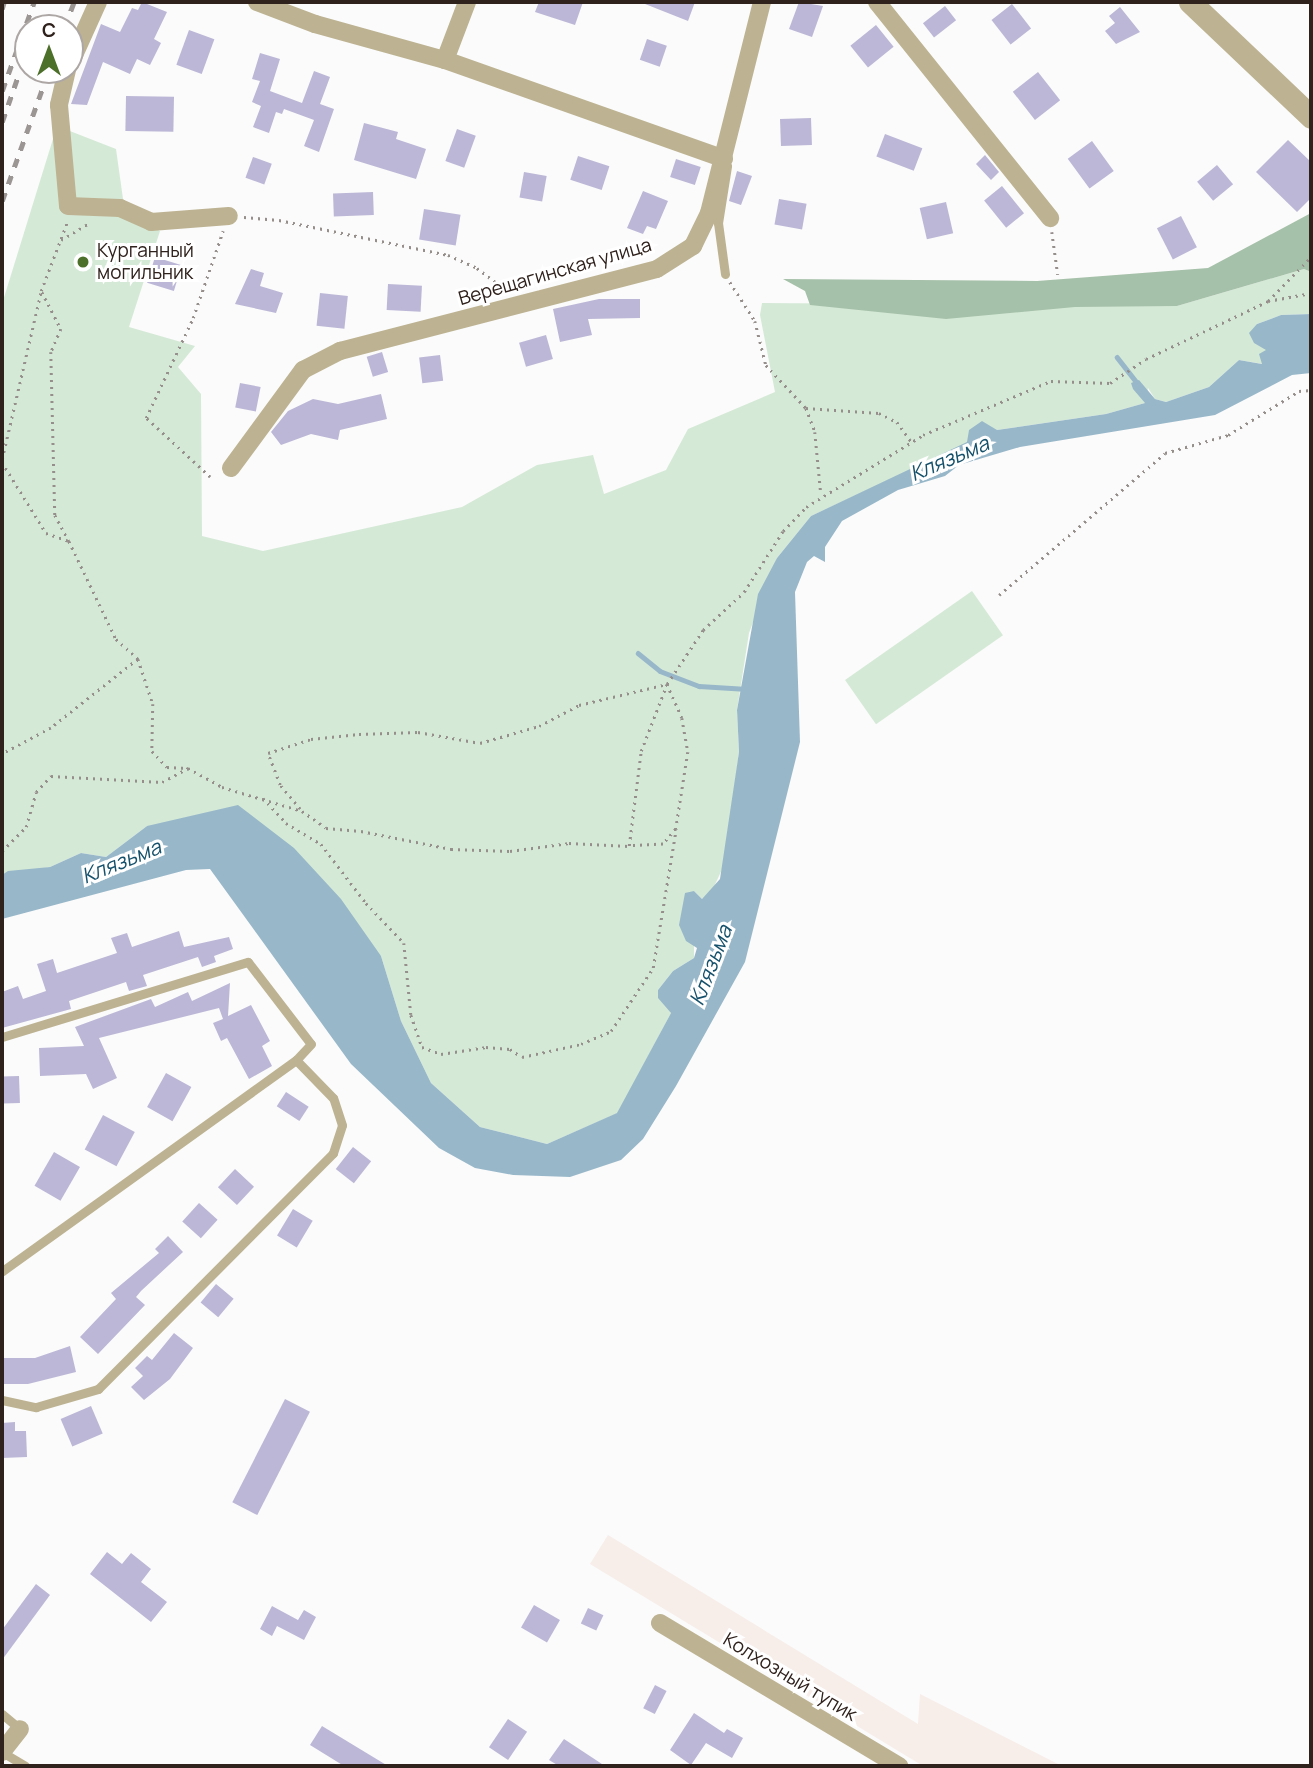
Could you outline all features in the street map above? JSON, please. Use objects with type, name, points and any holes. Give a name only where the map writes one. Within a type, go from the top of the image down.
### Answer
[{"type":"street","points":[[84,33],[98,2]]},
{"type":"street","points":[[257,2],[315,24],[445,60],[724,159]]},
{"type":"street","points":[[445,60],[467,2]]},
{"type":"street","name":"Верещагинская улица","points":[[231,468],[303,370],[340,351],[657,269],[693,246],[709,213],[762,2]]},
{"type":"street","points":[[877,2],[1050,218]]},
{"type":"street","points":[[1190,2],[1311,117]]},
{"type":"street","points":[[64,84],[59,105],[68,206],[120,208],[151,222],[229,216]]},
{"type":"street","name":"Колхозный тупик","points":[[660,1623],[898,1766]]},
{"type":"street","points":[[2,1752],[20,1729]]},
{"type":"lane","points":[[724,159],[727,179],[718,223],[718,248],[725,274]]},
{"type":"lane","points":[[2,1037],[248,962],[311,1044],[296,1060],[2,1271]]},
{"type":"lane","points":[[2,1401],[36,1407],[98,1389],[332,1153],[342,1125],[332,1098],[296,1060]]},
{"type":"lane","points":[[2,1714],[20,1729]]},
{"type":"lane","points":[[2,1752],[25,1766]]},
{"type":"path","points":[[210,477],[146,418],[192,318],[229,216],[279,220],[449,255],[505,287],[512,306]]},
{"type":"path","points":[[1050,218],[1058,275]]},
{"type":"path","points":[[61,240],[41,291],[2,461],[46,533],[69,541]]},
{"type":"path","points":[[1268,301],[1311,257]]},
{"type":"path","points":[[725,274],[755,321],[766,365],[806,408],[815,432],[821,495]]},
{"type":"path","points":[[41,291],[61,329],[51,352],[55,515],[116,639],[138,659],[153,704],[152,751],[167,767],[188,768],[222,787],[302,811]]},
{"type":"path","points":[[629,846],[641,751],[667,683],[717,613],[744,592],[783,531],[821,495],[912,444],[1051,380],[1110,383],[1137,365],[1268,301],[1311,293]]},
{"type":"path","points":[[999,595],[1165,453],[1228,435],[1299,391],[1311,390]]},
{"type":"path","points":[[806,408],[879,412],[897,422],[912,444]]},
{"type":"path","points":[[2,754],[51,728],[138,659]]},
{"type":"path","points":[[667,683],[579,705],[539,726],[491,741],[418,732],[359,734],[312,739],[268,753],[281,785],[302,811],[326,828],[361,831],[451,849],[510,851],[569,843],[629,846],[663,844],[676,829]]},
{"type":"path","points":[[263,798],[286,823],[321,844],[366,903],[404,943],[415,1026],[422,1047],[441,1054],[486,1047],[510,1049],[522,1057],[581,1044],[611,1031],[653,968],[688,752],[682,718],[667,683]]},
{"type":"path","points":[[2,851],[26,827],[36,792],[51,776],[162,782],[188,768]]},
{"type":"shaded area","points":[[608,1535],[918,1724],[920,1694],[1062,1766],[923,1766],[590,1564]]},
{"type":"green space","points":[[57,126],[116,149],[125,213],[160,231],[129,327],[195,346],[178,367],[201,394],[202,536],[263,551],[462,507],[537,465],[593,455],[604,494],[666,470],[688,429],[775,392],[760,315],[762,303],[1177,306],[1304,269],[1311,272],[1311,314],[1281,315],[1257,324],[1267,350],[1263,364],[1239,360],[1209,387],[1166,402],[1155,399],[1148,388],[1145,403],[1106,414],[997,430],[811,516],[777,558],[749,633],[737,710],[739,752],[725,863],[712,891],[702,899],[694,891],[694,958],[673,971],[658,990],[671,1013],[618,1113],[547,1144],[480,1127],[431,1083],[401,1021],[381,956],[147,826],[106,857],[81,853],[50,867],[2,875],[2,304]]},
{"type":"green space","points":[[1311,213],[1311,272],[1304,269],[1177,306],[1075,307],[946,319],[810,305],[805,291],[783,279],[1037,281],[1208,268]]},
{"type":"green space","points":[[972,591],[1003,635],[876,724],[845,680]]},
{"type":"water","name":"Клязьма","points":[[1311,314],[1311,373],[1292,375],[1215,415],[1020,447],[959,465],[945,476],[898,490],[842,521],[825,547],[825,562],[814,556],[807,562],[795,592],[800,742],[745,962],[676,1086],[643,1139],[621,1160],[570,1177],[513,1175],[475,1168],[439,1148],[351,1064],[210,869],[186,870],[2,919],[2,875],[8,871],[50,867],[81,853],[106,857],[147,826],[238,805],[294,848],[341,899],[381,956],[401,1021],[431,1083],[480,1127],[547,1144],[617,1113],[671,1013],[658,998],[658,990],[673,971],[694,958],[697,948],[686,941],[679,925],[685,893],[694,891],[702,899],[720,879],[739,752],[737,710],[758,594],[777,558],[811,516],[967,442],[969,430],[982,421],[997,430],[1106,414],[1145,403],[1131,383],[1139,380],[1155,399],[1166,402],[1209,387],[1239,360],[1262,364],[1259,354],[1266,350],[1254,343],[1249,333],[1257,324],[1281,315]]},
{"type":"building","points":[[142,2],[167,12],[154,39],[161,43],[150,65],[137,59],[130,74],[103,62],[87,105],[71,104],[78,84],[84,84],[84,69],[101,24],[120,32],[132,8],[138,10]]},
{"type":"building","points":[[539,2],[583,2],[575,25],[535,12]]},
{"type":"building","points":[[640,2],[695,2],[688,21]]},
{"type":"building","points":[[799,2],[823,6],[812,37],[789,29]]},
{"type":"building","points":[[1012,4],[1031,28],[1011,44],[992,20]]},
{"type":"building","points":[[945,6],[956,20],[934,37],[923,23]]},
{"type":"building","points":[[1120,7],[1140,32],[1116,44],[1105,31],[1115,23],[1109,16]]},
{"type":"building","points":[[876,25],[894,47],[868,68],[850,46]]},
{"type":"building","points":[[189,30],[214,39],[202,74],[176,65]]},
{"type":"building","points":[[647,39],[667,46],[660,67],[640,60]]},
{"type":"building","points":[[260,53],[280,59],[270,91],[302,103],[314,71],[330,77],[320,104],[334,109],[319,152],[304,146],[314,120],[284,109],[282,114],[276,112],[269,133],[253,127],[261,106],[252,102],[260,81],[252,79]]},
{"type":"building","points":[[1038,72],[1060,100],[1035,120],[1013,92]]},
{"type":"building","points":[[126,96],[174,97],[173,132],[125,131]]},
{"type":"building","points":[[811,118],[812,145],[781,146],[780,119]]},
{"type":"building","points":[[364,123],[398,132],[396,139],[426,149],[416,179],[354,160]]},
{"type":"building","points":[[457,129],[476,136],[464,168],[445,161]]},
{"type":"building","points":[[885,134],[922,148],[914,171],[876,156]]},
{"type":"building","points":[[1288,140],[1311,162],[1311,198],[1297,212],[1256,172]]},
{"type":"building","points":[[1092,141],[1114,171],[1089,189],[1068,159]]},
{"type":"building","points":[[985,155],[999,172],[991,180],[976,164]]},
{"type":"building","points":[[578,156],[609,166],[602,190],[570,180]]},
{"type":"building","points":[[253,157],[272,164],[264,185],[245,178]]},
{"type":"building","points":[[676,159],[701,167],[695,185],[670,177]]},
{"type":"building","points":[[1217,165],[1233,184],[1213,201],[1197,182]]},
{"type":"building","points":[[737,171],[752,176],[741,205],[729,201]]},
{"type":"building","points":[[524,172],[547,176],[542,202],[519,198]]},
{"type":"building","points":[[1002,186],[1024,213],[1006,228],[984,200]]},
{"type":"building","points":[[643,191],[668,201],[656,229],[647,226],[643,234],[627,228]]},
{"type":"building","points":[[373,192],[374,215],[334,216],[333,193]]},
{"type":"building","points":[[779,199],[807,204],[802,229],[774,225]]},
{"type":"building","points":[[946,202],[953,233],[927,239],[920,208]]},
{"type":"building","points":[[424,209],[461,215],[456,245],[419,240]]},
{"type":"building","points":[[1181,216],[1197,247],[1173,259],[1157,228]]},
{"type":"building","points":[[155,257],[182,265],[174,291],[147,283]]},
{"type":"building","points":[[251,269],[264,273],[260,286],[283,293],[276,313],[235,304]]},
{"type":"building","points":[[388,284],[422,286],[421,312],[387,310]]},
{"type":"building","points":[[320,293],[348,296],[344,329],[317,326]]},
{"type":"building","points":[[599,299],[640,299],[640,318],[588,319],[592,335],[560,342],[553,309]]},
{"type":"building","points":[[546,335],[553,359],[526,367],[519,343]]},
{"type":"building","points":[[382,352],[388,372],[373,377],[367,357]]},
{"type":"building","points":[[440,355],[443,381],[422,383],[419,358]]},
{"type":"building","points":[[240,383],[261,387],[256,412],[235,408]]},
{"type":"building","points":[[381,394],[387,419],[340,430],[338,440],[311,434],[281,445],[271,432],[288,411],[313,399],[338,404]]},
{"type":"building","points":[[179,931],[184,947],[229,937],[233,949],[214,956],[216,962],[202,967],[198,957],[143,975],[147,986],[129,991],[126,982],[69,1001],[71,1009],[2,1028],[2,992],[18,986],[23,999],[46,991],[37,964],[53,959],[57,973],[117,953],[111,938],[127,933],[132,947]]},
{"type":"building","points":[[230,983],[228,1016],[251,1005],[270,1041],[262,1046],[272,1066],[249,1079],[227,1038],[221,1041],[213,1023],[223,1019],[219,1008],[99,1038],[117,1078],[93,1089],[86,1074],[40,1076],[39,1048],[84,1046],[75,1027],[151,999],[155,1007],[188,992],[192,1001]]},
{"type":"building","points":[[166,1073],[191,1087],[172,1121],[147,1107]]},
{"type":"building","points":[[19,1076],[20,1103],[3,1104],[2,1077]]},
{"type":"building","points":[[286,1092],[309,1107],[299,1121],[277,1106]]},
{"type":"building","points":[[103,1115],[135,1132],[116,1166],[85,1149]]},
{"type":"building","points":[[353,1147],[371,1161],[354,1183],[336,1169]]},
{"type":"building","points":[[54,1152],[80,1167],[60,1201],[34,1186]]},
{"type":"building","points":[[235,1169],[254,1187],[237,1205],[218,1187]]},
{"type":"building","points":[[199,1203],[218,1220],[201,1238],[182,1222]]},
{"type":"building","points":[[293,1209],[313,1221],[297,1247],[277,1236]]},
{"type":"building","points":[[168,1236],[183,1252],[136,1297],[145,1305],[98,1354],[80,1337],[116,1299],[111,1293],[159,1253],[155,1249]]},
{"type":"building","points":[[216,1284],[234,1299],[218,1317],[201,1302]]},
{"type":"building","points":[[174,1333],[193,1348],[170,1379],[144,1400],[131,1387],[143,1376],[135,1368],[147,1356],[152,1360]]},
{"type":"building","points":[[70,1346],[76,1372],[28,1384],[2,1384],[2,1358],[35,1358]]},
{"type":"building","points":[[285,1399],[310,1412],[257,1515],[232,1502]]},
{"type":"building","points":[[91,1406],[103,1434],[72,1447],[61,1419]]},
{"type":"building","points":[[15,1422],[15,1431],[26,1431],[27,1457],[2,1458],[2,1423]]},
{"type":"building","points":[[107,1552],[122,1564],[131,1553],[151,1569],[141,1582],[167,1602],[151,1622],[90,1574]]},
{"type":"building","points":[[36,1584],[50,1595],[2,1660],[2,1630]]},
{"type":"building","points":[[534,1605],[560,1620],[547,1643],[521,1628]]},
{"type":"building","points":[[272,1606],[298,1620],[304,1610],[316,1617],[304,1640],[277,1626],[272,1636],[260,1629]]},
{"type":"building","points":[[588,1608],[603,1615],[596,1631],[581,1623]]},
{"type":"building","points":[[655,1685],[667,1691],[655,1714],[643,1708]]},
{"type":"building","points":[[694,1713],[724,1733],[727,1729],[743,1738],[732,1758],[706,1743],[691,1765],[670,1750]]},
{"type":"building","points":[[508,1719],[527,1732],[508,1760],[489,1747]]},
{"type":"building","points":[[322,1726],[388,1766],[344,1766],[310,1745]]},
{"type":"building","points":[[564,1739],[605,1766],[559,1766],[549,1760]]},
{"type":"waterway","points":[[1117,357],[1138,384]]},
{"type":"waterway","points":[[638,653],[660,671],[699,686],[747,689]]},
{"type":"railway","points":[[2,9],[4,2]]},
{"type":"railway","points":[[2,91],[34,2]]},
{"type":"railway","points":[[69,14],[74,2]]},
{"type":"railway","points":[[2,122],[15,84]]},
{"type":"railway","points":[[2,201],[44,84]]},
{"type":"place","name":"Курганный могильник","points":[[83,262]]}]
